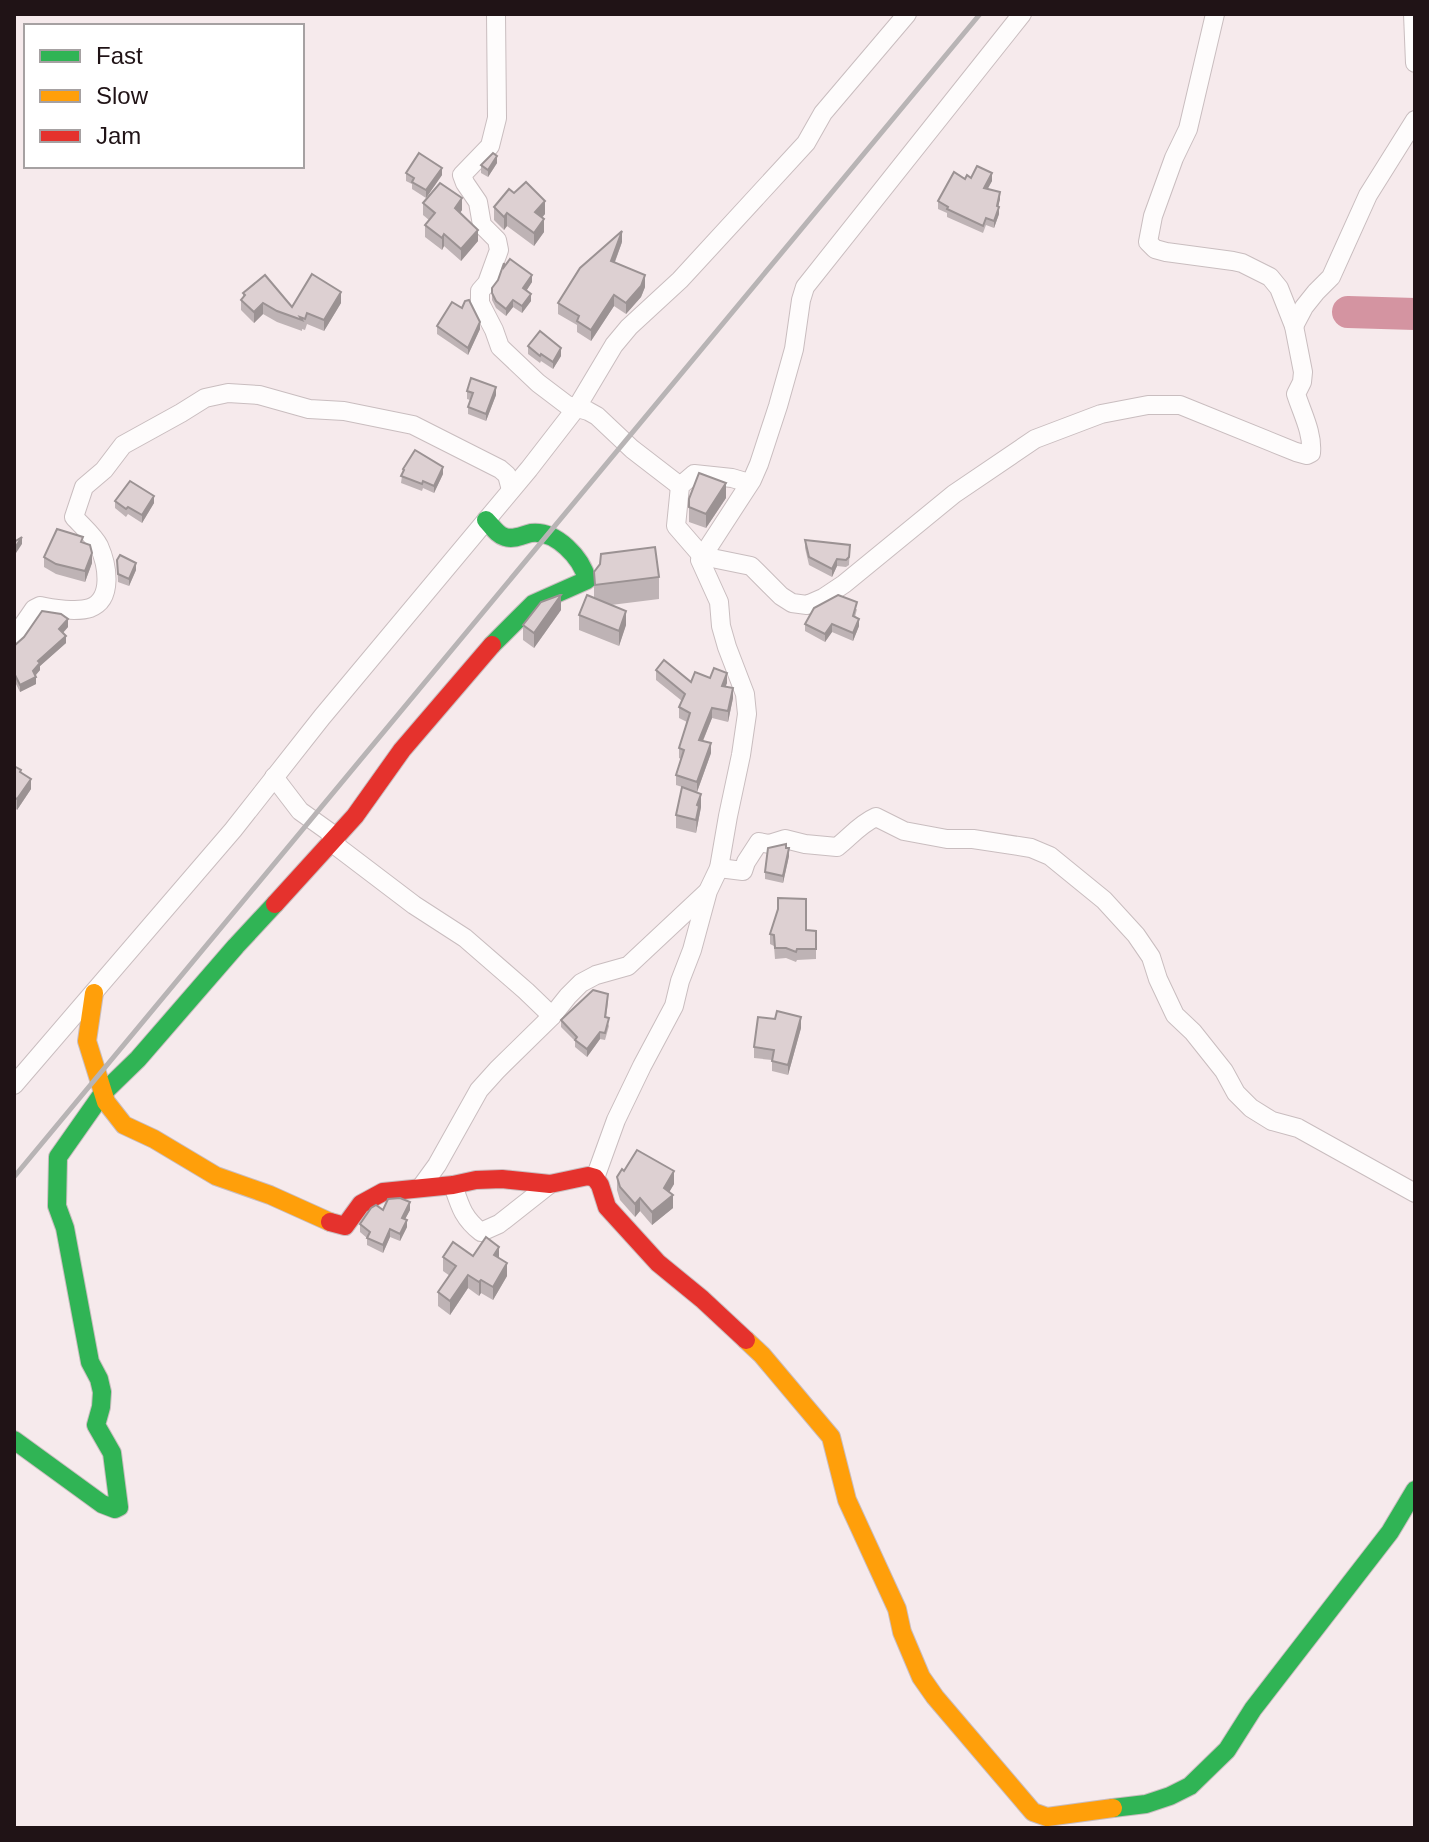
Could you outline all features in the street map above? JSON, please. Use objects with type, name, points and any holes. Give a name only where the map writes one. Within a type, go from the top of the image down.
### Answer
[{"type":"street","points":[[496,14],[497,118],[494,134],[490,146],[462,175],[478,202],[482,225],[497,240],[499,250],[487,283],[480,291],[480,303],[500,347],[538,383],[567,405],[597,416],[632,449],[680,486]]},
{"type":"street","points":[[14,1085],[233,830],[511,490],[577,407],[614,345],[629,327],[680,280],[806,143],[823,113],[907,14]]},
{"type":"street","points":[[595,1178],[616,1120],[674,1006],[708,891],[719,868],[747,714],[745,694],[721,626],[719,602],[700,560],[759,464],[794,349],[805,287],[1022,14]]},
{"type":"street","points":[[749,483],[694,474],[680,486],[676,526],[702,556],[751,566],[781,596],[792,603],[807,605],[844,584],[954,494],[1035,439],[1101,414],[1165,404],[1180,405],[1251,435],[1307,455],[1311,453],[1308,426],[1296,394],[1303,372],[1294,326],[1279,288],[1270,277],[1242,263],[1166,252],[1155,249],[1148,242],[1153,216],[1188,129],[1215,14]]},
{"type":"street","points":[[1413,14],[1415,63]]},
{"type":"street","points":[[1294,326],[1304,307],[1331,277],[1368,195],[1415,120]]},
{"type":"street","points":[[14,638],[34,609],[40,606],[56,610],[90,608],[101,599],[108,580],[98,545],[74,517],[84,487],[104,470],[123,445],[205,398],[228,393],[259,395],[309,409],[344,411],[413,425],[500,469],[507,475],[511,490]]},
{"type":"street","points":[[14,1440],[102,1504],[115,1509],[119,1507],[112,1453],[96,1425],[104,1391],[90,1362],[65,1228],[57,1206],[58,1157],[103,1093],[138,1059],[236,946],[334,841],[402,750],[477,661],[517,619],[541,600],[587,580],[588,575],[569,550],[554,537],[536,532],[513,539],[502,537],[486,520]]},
{"type":"street","points":[[274,777],[300,811],[328,831],[339,848],[414,905],[465,938],[552,1016]]},
{"type":"street","points":[[719,868],[743,871],[759,842],[769,844],[785,839],[837,847],[864,822],[876,817],[904,831],[1031,848],[1050,856],[1104,900],[1136,935],[1151,957],[1175,1015],[1193,1032],[1224,1071],[1236,1093],[1251,1108],[1272,1121],[1298,1128],[1415,1193]]},
{"type":"street","points":[[421,1187],[443,1156],[479,1090],[568,996],[581,983],[596,975],[628,966],[708,891]]},
{"type":"street","points":[[94,993],[87,1041],[103,1093],[124,1125],[216,1176],[270,1195],[329,1222],[345,1226],[361,1204],[383,1192],[476,1180],[502,1179],[550,1184],[588,1176],[595,1178],[607,1207],[632,1236],[762,1355],[831,1437],[847,1500],[897,1609],[902,1632],[921,1677],[1033,1812],[1047,1817],[1146,1804],[1190,1786],[1227,1750],[1253,1709],[1390,1532],[1415,1490]]},
{"type":"street","points":[[453,1185],[469,1223],[481,1232],[499,1224],[550,1184]]},
{"type":"building","points":[[419,153],[442,168],[426,190],[412,182],[414,178],[406,173]]},
{"type":"building","points":[[493,153],[497,156],[488,170],[481,165]]},
{"type":"building","points":[[977,166],[992,173],[984,188],[1000,192],[994,221],[986,218],[983,226],[947,209],[938,201],[954,172],[965,179],[967,175],[971,178]]},
{"type":"building","points":[[526,182],[545,201],[535,212],[544,219],[534,233],[507,213],[504,217],[494,207],[509,189],[514,193]]},
{"type":"building","points":[[440,183],[462,198],[455,208],[478,230],[461,249],[444,234],[442,238],[425,225],[435,213],[423,203]]},
{"type":"building","points":[[622,231],[611,261],[645,275],[641,286],[626,303],[614,295],[591,330],[577,321],[579,316],[558,303],[580,268]]},
{"type":"building","points":[[510,259],[532,275],[523,288],[531,294],[522,306],[513,300],[506,309],[496,301],[492,288],[504,263],[504,267]]},
{"type":"building","points":[[312,274],[341,292],[324,320],[307,313],[305,319],[300,317],[302,320],[263,303],[254,312],[241,300],[245,295],[243,293],[265,275],[292,307]]},
{"type":"building","points":[[469,300],[480,322],[468,348],[437,326],[452,302],[462,308]]},
{"type":"building","points":[[540,331],[561,348],[553,362],[528,346]]},
{"type":"building","points":[[471,378],[496,387],[486,414],[468,407],[473,393],[467,391]]},
{"type":"building","points":[[415,450],[443,467],[434,486],[401,476]]},
{"type":"building","points":[[699,473],[726,483],[706,514],[689,507]]},
{"type":"building","points":[[130,481],[154,496],[142,515],[115,501]]},
{"type":"building","points":[[57,529],[83,537],[81,542],[90,545],[92,553],[85,571],[56,564],[44,557]]},
{"type":"building","points":[[805,540],[850,545],[849,557],[846,560],[837,559],[832,569],[809,557]]},
{"type":"building","points":[[655,547],[659,577],[595,585],[594,572],[600,564],[601,554]]},
{"type":"building","points":[[120,555],[136,563],[129,579],[118,574],[117,560]]},
{"type":"building","points":[[561,595],[534,633],[523,625],[541,602]]},
{"type":"building","points":[[587,595],[626,611],[619,631],[579,615]]},
{"type":"building","points":[[838,595],[857,602],[853,616],[859,619],[853,633],[832,624],[825,634],[805,624],[814,608]]},
{"type":"building","points":[[42,611],[61,614],[68,619],[59,629],[66,636],[38,661],[40,663],[33,671],[36,677],[20,685],[14,673],[14,646]]},
{"type":"building","points":[[664,660],[691,682],[695,672],[710,678],[714,668],[727,673],[722,686],[733,688],[728,711],[712,708],[699,740],[711,743],[697,782],[676,775],[684,750],[679,748],[690,713],[679,707],[685,694],[656,670]]},
{"type":"building","points":[[14,766],[31,779],[17,799],[14,797]]},
{"type":"building","points":[[682,787],[701,794],[696,820],[676,815]]},
{"type":"building","points":[[786,844],[789,848],[783,876],[765,872],[768,848]]},
{"type":"building","points":[[778,898],[806,899],[806,930],[816,931],[816,949],[797,949],[796,952],[775,948],[774,935],[770,934]]},
{"type":"building","points":[[593,990],[608,994],[605,1017],[609,1018],[605,1033],[600,1032],[587,1049],[575,1040],[577,1037],[561,1020]]},
{"type":"building","points":[[777,1011],[801,1017],[788,1065],[772,1061],[774,1050],[754,1047],[758,1017],[775,1019]]},
{"type":"building","points":[[637,1150],[674,1171],[664,1188],[673,1195],[652,1212],[640,1198],[635,1204],[620,1187],[617,1177]]},
{"type":"building","points":[[400,1198],[410,1202],[402,1218],[407,1220],[400,1234],[390,1229],[383,1245],[367,1238],[370,1232],[360,1224],[371,1208],[376,1205],[383,1210],[388,1199]]},
{"type":"building","points":[[486,1237],[499,1247],[494,1255],[507,1263],[493,1287],[468,1275],[450,1301],[438,1292],[456,1266],[443,1257],[453,1242],[473,1256]]},
{"type":"waterway","points":[[1348,312],[1415,314]]},
{"type":"railway","points":[[14,1177],[980,14]]},
{"type":"traffic: fast","points":[[486,520],[505,537],[531,533],[550,536],[574,555],[587,580],[533,604],[492,645]]},
{"type":"traffic: fast","points":[[14,1440],[102,1504],[115,1509],[119,1507],[112,1453],[96,1425],[102,1392],[90,1362],[65,1228],[57,1206],[58,1157],[103,1093],[138,1059],[275,904]]},
{"type":"traffic: fast","points":[[1113,1808],[1146,1804],[1190,1786],[1227,1750],[1253,1709],[1390,1532],[1415,1490]]},
{"type":"traffic: slow","points":[[94,993],[87,1041],[106,1102],[124,1125],[216,1176],[270,1195],[330,1222]]},
{"type":"traffic: slow","points":[[746,1340],[831,1437],[847,1500],[897,1609],[902,1632],[921,1677],[935,1697],[1033,1812],[1047,1817],[1113,1808]]},
{"type":"traffic: jam","points":[[275,904],[355,816],[402,750],[492,645]]},
{"type":"traffic: jam","points":[[330,1222],[345,1226],[361,1204],[383,1192],[476,1180],[502,1179],[550,1184],[588,1176],[595,1178],[600,1185],[607,1207],[658,1263],[746,1340]]}]
